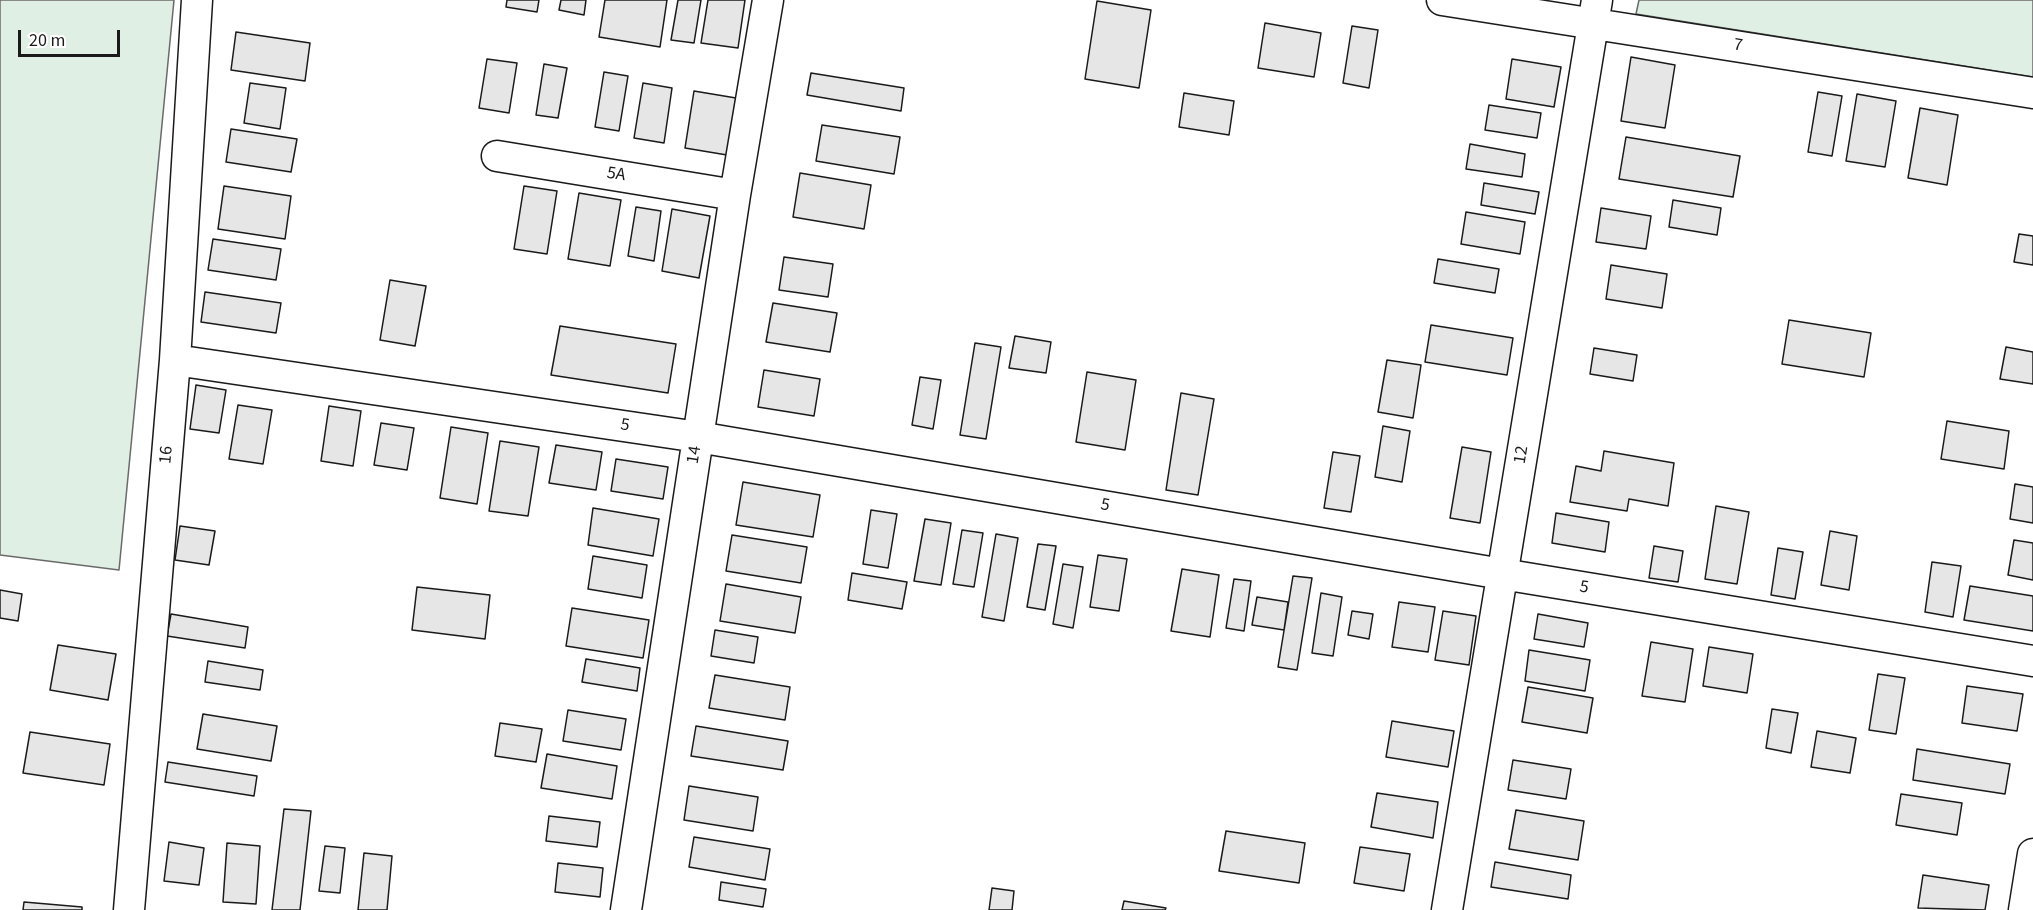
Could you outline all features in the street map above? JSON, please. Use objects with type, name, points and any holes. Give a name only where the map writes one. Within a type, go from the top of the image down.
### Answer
[{"type":"street","name":"16","points":[[129,910],[175,360],[197,0]]},
{"type":"street","name":"14","points":[[626,910],[735,195],[768,0]]},
{"type":"street","name":"7","points":[[1442,0],[1595,12],[2033,93]]},
{"type":"street","name":"12","points":[[1447,910],[1595,12]]},
{"type":"street","name":"5A","points":[[497,156],[735,195]]},
{"type":"street","name":"5","points":[[175,360],[698,437],[1502,574],[2033,661]]},
{"type":"street","points":[[2024,910],[2033,854]]},
{"type":"green space","points":[[0,0],[174,0],[119,570],[0,555]]},
{"type":"green space","points":[[1639,0],[2033,0],[2033,77],[1636,14]]},
{"type":"building","points":[[507,0],[539,0],[537,12],[506,7]]},
{"type":"building","points":[[561,0],[586,0],[584,15],[559,10]]},
{"type":"building","points":[[605,0],[667,0],[660,47],[599,37]]},
{"type":"building","points":[[678,0],[701,0],[694,43],[671,40]]},
{"type":"building","points":[[708,0],[745,0],[738,48],[701,43]]},
{"type":"building","points":[[1097,1],[1151,10],[1139,88],[1085,79]]},
{"type":"building","points":[[1265,23],[1321,33],[1314,77],[1258,68]]},
{"type":"building","points":[[1352,26],[1378,30],[1369,88],[1343,83]]},
{"type":"building","points":[[236,32],[310,43],[305,81],[231,70]]},
{"type":"building","points":[[1631,57],[1675,65],[1665,128],[1621,121]]},
{"type":"building","points":[[487,59],[517,63],[509,113],[479,108]]},
{"type":"building","points":[[1512,59],[1561,67],[1554,107],[1506,99]]},
{"type":"building","points":[[544,64],[567,68],[558,118],[536,115]]},
{"type":"building","points":[[604,72],[628,76],[619,131],[595,127]]},
{"type":"building","points":[[811,73],[904,88],[901,111],[807,95]]},
{"type":"building","points":[[250,83],[286,88],[280,129],[244,123]]},
{"type":"building","points":[[643,83],[672,88],[664,143],[634,138]]},
{"type":"building","points":[[694,91],[736,98],[727,155],[685,148]]},
{"type":"building","points":[[1818,92],[1842,96],[1832,156],[1808,152]]},
{"type":"building","points":[[1184,93],[1234,101],[1229,135],[1179,127]]},
{"type":"building","points":[[1857,94],[1896,101],[1885,167],[1846,161]]},
{"type":"building","points":[[1489,105],[1541,113],[1537,138],[1485,130]]},
{"type":"building","points":[[1920,108],[1958,115],[1947,185],[1908,178]]},
{"type":"building","points":[[822,125],[900,137],[894,174],[816,161]]},
{"type":"building","points":[[231,129],[297,139],[291,172],[226,162]]},
{"type":"building","points":[[1626,137],[1740,156],[1733,197],[1619,179]]},
{"type":"building","points":[[1470,144],[1525,154],[1522,177],[1466,169]]},
{"type":"building","points":[[800,173],[871,185],[864,229],[793,217]]},
{"type":"building","points":[[1484,183],[1539,192],[1535,214],[1481,205]]},
{"type":"building","points":[[224,186],[291,196],[285,239],[218,229]]},
{"type":"building","points":[[524,186],[557,191],[547,254],[514,249]]},
{"type":"building","points":[[579,193],[621,200],[610,266],[568,259]]},
{"type":"building","points":[[1673,200],[1721,208],[1717,235],[1669,227]]},
{"type":"building","points":[[636,207],[661,211],[654,261],[628,256]]},
{"type":"building","points":[[1601,208],[1651,216],[1646,249],[1596,242]]},
{"type":"building","points":[[672,209],[710,216],[699,278],[662,271]]},
{"type":"building","points":[[1466,212],[1525,222],[1520,254],[1461,244]]},
{"type":"building","points":[[2019,234],[2033,236],[2033,265],[2014,262]]},
{"type":"building","points":[[213,239],[281,249],[276,280],[208,270]]},
{"type":"building","points":[[784,257],[833,264],[828,297],[779,290]]},
{"type":"building","points":[[1438,259],[1499,269],[1495,293],[1434,283]]},
{"type":"building","points":[[1611,265],[1667,274],[1662,308],[1606,299]]},
{"type":"building","points":[[390,280],[426,286],[415,346],[380,340]]},
{"type":"building","points":[[205,292],[281,303],[276,333],[201,322]]},
{"type":"building","points":[[773,303],[837,313],[830,352],[766,342]]},
{"type":"building","points":[[1789,320],[1871,333],[1864,377],[1782,364]]},
{"type":"building","points":[[1431,325],[1513,338],[1507,375],[1425,362]]},
{"type":"building","points":[[560,326],[676,344],[668,393],[551,375]]},
{"type":"building","points":[[1015,336],[1051,342],[1046,373],[1009,368]]},
{"type":"building","points":[[975,343],[1001,347],[986,439],[960,435]]},
{"type":"building","points":[[2006,347],[2033,352],[2033,384],[2000,379]]},
{"type":"building","points":[[1594,348],[1637,355],[1633,381],[1590,374]]},
{"type":"building","points":[[1387,360],[1421,365],[1413,418],[1378,412]]},
{"type":"building","points":[[764,370],[820,379],[814,416],[758,407]]},
{"type":"building","points":[[1087,372],[1136,380],[1125,450],[1076,442]]},
{"type":"building","points":[[920,377],[941,380],[933,429],[912,425]]},
{"type":"building","points":[[196,385],[226,390],[219,433],[190,429]]},
{"type":"building","points":[[1181,393],[1214,399],[1198,495],[1166,490]]},
{"type":"building","points":[[238,405],[272,410],[263,464],[229,459]]},
{"type":"building","points":[[329,406],[361,411],[353,466],[321,461]]},
{"type":"building","points":[[1947,421],[2009,431],[2004,469],[1941,459]]},
{"type":"building","points":[[381,423],[414,428],[407,470],[374,465]]},
{"type":"building","points":[[1383,426],[1410,431],[1402,482],[1375,477]]},
{"type":"building","points":[[451,427],[488,433],[477,504],[440,498]]},
{"type":"building","points":[[500,441],[539,447],[528,516],[489,511]]},
{"type":"building","points":[[556,445],[602,452],[596,490],[549,483]]},
{"type":"building","points":[[1462,447],[1491,452],[1480,523],[1450,518]]},
{"type":"building","points":[[1604,451],[1674,463],[1668,506],[1629,499],[1627,511],[1570,502],[1576,466],[1601,471]]},
{"type":"building","points":[[1333,452],[1360,456],[1351,512],[1324,508]]},
{"type":"building","points":[[616,459],[668,467],[663,499],[611,491]]},
{"type":"building","points":[[743,482],[820,495],[813,537],[736,525]]},
{"type":"building","points":[[2015,484],[2033,487],[2033,523],[2010,519]]},
{"type":"building","points":[[1716,506],[1749,512],[1737,584],[1705,579]]},
{"type":"building","points":[[593,508],[659,519],[653,556],[588,545]]},
{"type":"building","points":[[871,510],[897,514],[888,568],[863,564]]},
{"type":"building","points":[[1556,513],[1609,522],[1605,552],[1552,543]]},
{"type":"building","points":[[925,519],[951,523],[941,585],[914,581]]},
{"type":"building","points":[[180,526],[215,531],[209,565],[175,560]]},
{"type":"building","points":[[962,530],[983,533],[974,587],[953,584]]},
{"type":"building","points":[[1830,531],[1857,536],[1849,590],[1821,585]]},
{"type":"building","points":[[996,534],[1018,538],[1004,621],[982,617]]},
{"type":"building","points":[[732,535],[807,547],[801,583],[726,571]]},
{"type":"building","points":[[2014,540],[2033,543],[2033,580],[2008,575]]},
{"type":"building","points":[[1038,544],[1056,546],[1045,610],[1027,607]]},
{"type":"building","points":[[1654,546],[1683,551],[1678,582],[1649,578]]},
{"type":"building","points":[[1778,548],[1803,552],[1795,599],[1771,595]]},
{"type":"building","points":[[1098,555],[1127,559],[1119,611],[1090,607]]},
{"type":"building","points":[[593,556],[647,565],[642,598],[588,589]]},
{"type":"building","points":[[1932,562],[1961,566],[1953,617],[1925,612]]},
{"type":"building","points":[[1063,564],[1083,567],[1073,628],[1053,624]]},
{"type":"building","points":[[1182,569],[1219,575],[1210,637],[1171,631]]},
{"type":"building","points":[[852,573],[907,582],[902,609],[848,600]]},
{"type":"building","points":[[1293,576],[1312,578],[1297,670],[1278,667]]},
{"type":"building","points":[[1234,579],[1251,581],[1244,631],[1226,628]]},
{"type":"building","points":[[726,584],[801,597],[795,633],[720,621]]},
{"type":"building","points":[[1970,586],[2033,596],[2033,631],[1964,620]]},
{"type":"building","points":[[417,587],[490,595],[485,639],[412,630]]},
{"type":"building","points":[[0,590],[22,594],[18,621],[0,618]]},
{"type":"building","points":[[1321,593],[1342,597],[1333,656],[1312,653]]},
{"type":"building","points":[[1257,597],[1288,602],[1284,630],[1252,625]]},
{"type":"building","points":[[1399,602],[1435,607],[1428,652],[1392,647]]},
{"type":"building","points":[[572,608],[649,620],[643,658],[566,646]]},
{"type":"building","points":[[1352,611],[1373,614],[1369,639],[1348,635]]},
{"type":"building","points":[[1443,611],[1476,616],[1469,665],[1435,660]]},
{"type":"building","points":[[171,614],[248,627],[245,648],[167,636]]},
{"type":"building","points":[[1538,614],[1588,623],[1584,647],[1534,639]]},
{"type":"building","points":[[715,630],[758,637],[754,663],[711,656]]},
{"type":"building","points":[[1651,642],[1693,649],[1685,702],[1642,696]]},
{"type":"building","points":[[58,645],[116,654],[108,700],[50,690]]},
{"type":"building","points":[[1709,647],[1753,654],[1747,693],[1703,686]]},
{"type":"building","points":[[1529,650],[1590,660],[1585,691],[1525,681]]},
{"type":"building","points":[[586,659],[640,668],[637,691],[582,682]]},
{"type":"building","points":[[208,661],[263,670],[260,690],[205,682]]},
{"type":"building","points":[[1878,674],[1905,678],[1896,734],[1869,730]]},
{"type":"building","points":[[715,675],[790,687],[785,720],[709,708]]},
{"type":"building","points":[[1967,686],[2023,694],[2017,731],[1962,723]]},
{"type":"building","points":[[1528,687],[1593,698],[1587,733],[1522,722]]},
{"type":"building","points":[[1772,709],[1798,713],[1791,753],[1766,748]]},
{"type":"building","points":[[568,710],[626,719],[621,750],[563,741]]},
{"type":"building","points":[[203,714],[277,726],[271,761],[197,749]]},
{"type":"building","points":[[1392,721],[1454,731],[1448,767],[1386,757]]},
{"type":"building","points":[[500,723],[542,729],[536,762],[495,756]]},
{"type":"building","points":[[696,726],[788,741],[783,770],[691,756]]},
{"type":"building","points":[[1817,731],[1856,738],[1850,773],[1811,767]]},
{"type":"building","points":[[30,732],[110,744],[104,785],[23,773]]},
{"type":"building","points":[[1917,749],[2010,764],[2005,794],[1913,780]]},
{"type":"building","points":[[547,754],[617,766],[612,799],[541,788]]},
{"type":"building","points":[[1513,760],[1571,769],[1566,799],[1508,790]]},
{"type":"building","points":[[168,762],[257,776],[254,796],[165,782]]},
{"type":"building","points":[[689,786],[758,797],[753,831],[684,820]]},
{"type":"building","points":[[1377,793],[1438,802],[1433,838],[1371,827]]},
{"type":"building","points":[[1901,794],[1962,803],[1957,835],[1896,825]]},
{"type":"building","points":[[284,809],[311,811],[300,910],[272,910]]},
{"type":"building","points":[[1516,810],[1584,821],[1578,860],[1509,849]]},
{"type":"building","points":[[549,816],[600,822],[597,847],[546,841]]},
{"type":"building","points":[[1226,831],[1305,843],[1299,883],[1219,871]]},
{"type":"building","points":[[694,837],[770,849],[765,880],[689,867]]},
{"type":"building","points":[[169,842],[204,848],[199,885],[164,881]]},
{"type":"building","points":[[227,843],[260,846],[256,904],[223,902]]},
{"type":"building","points":[[325,846],[345,848],[340,893],[319,891]]},
{"type":"building","points":[[1360,847],[1410,854],[1404,891],[1354,883]]},
{"type":"building","points":[[364,853],[392,856],[387,910],[358,910]]},
{"type":"building","points":[[1495,862],[1571,875],[1568,899],[1491,887]]},
{"type":"building","points":[[558,863],[603,868],[600,897],[555,892]]},
{"type":"building","points":[[1923,875],[1989,885],[1985,910],[1918,908]]},
{"type":"building","points":[[721,882],[766,889],[763,907],[719,900]]},
{"type":"building","points":[[992,888],[1014,891],[1012,910],[989,910]]},
{"type":"building","points":[[1124,901],[1166,908],[1165,910],[1122,910]]},
{"type":"building","points":[[24,902],[82,907],[82,910],[23,910]]}]
